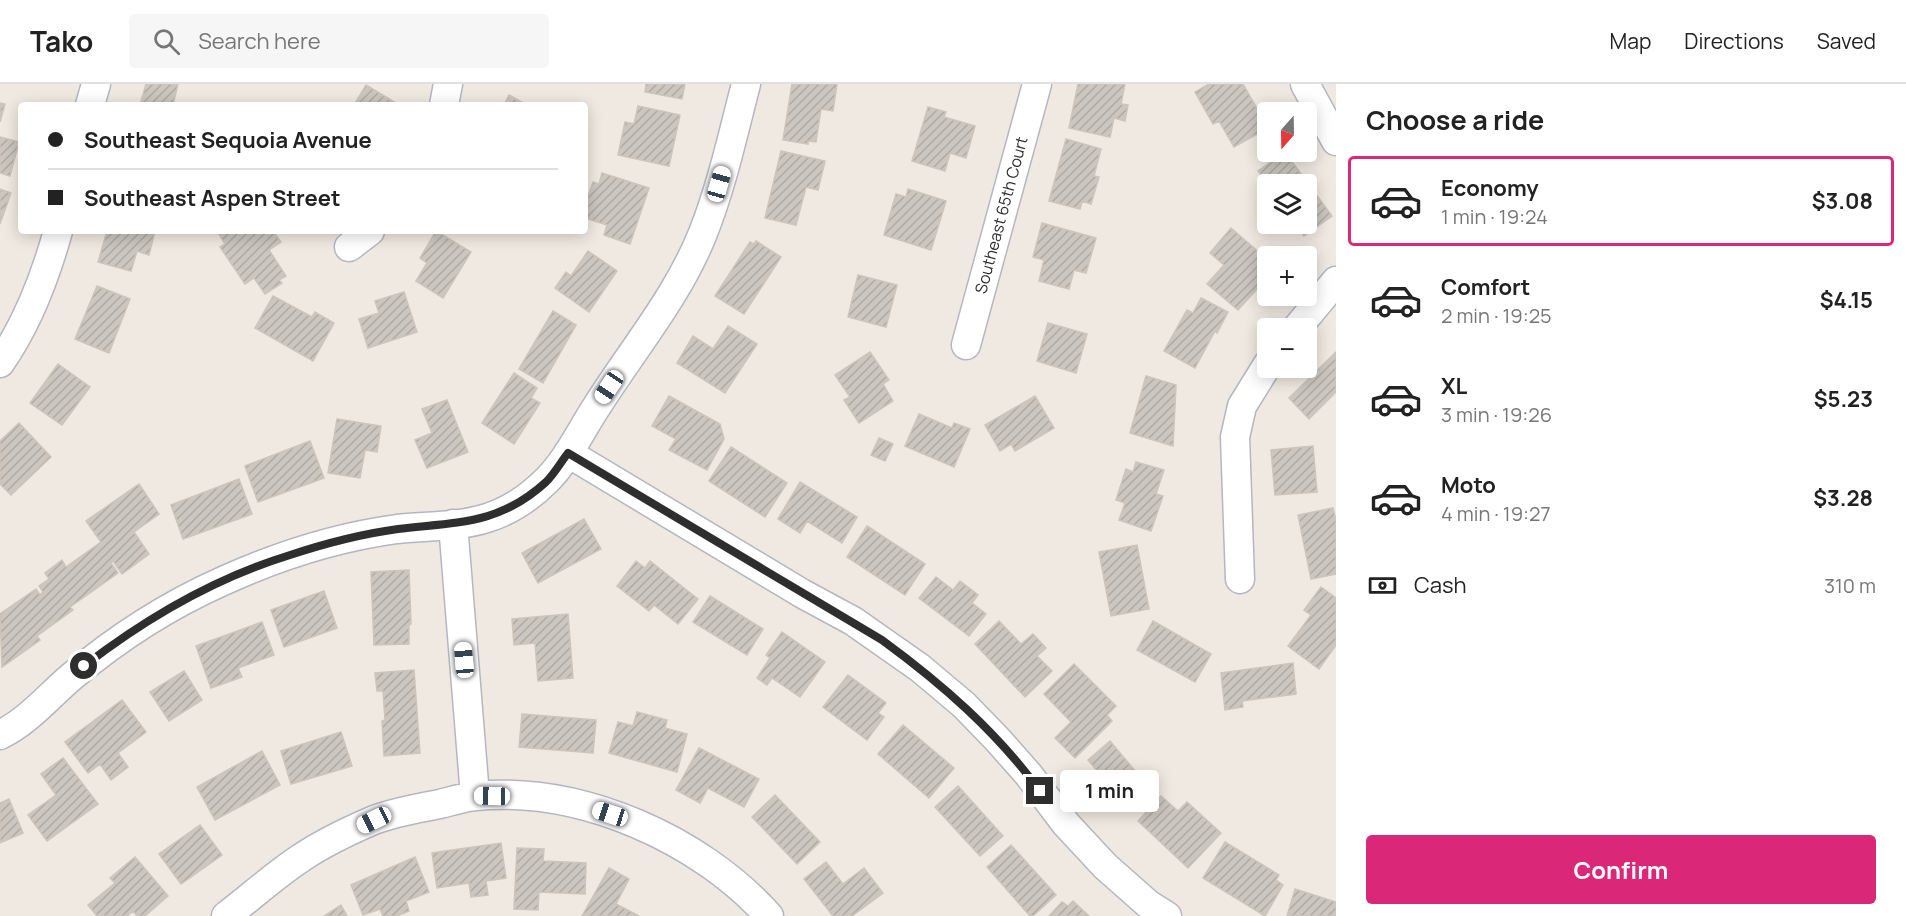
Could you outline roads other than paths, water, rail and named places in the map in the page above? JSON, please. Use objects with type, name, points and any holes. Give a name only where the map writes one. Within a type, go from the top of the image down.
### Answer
[{"type":"street","points":[[91,102],[96,84]]},
{"type":"street","points":[[445,102],[448,84]]},
{"type":"street","points":[[0,735],[32,714],[70,678],[114,643],[162,612],[222,581],[286,556],[340,540],[487,518],[519,504],[547,480],[568,453],[597,405],[681,280],[703,233],[716,194],[746,84]]},
{"type":"street","name":"Southeast 65th Court","points":[[966,345],[1037,84]]},
{"type":"street","points":[[1305,84],[1336,141]]},
{"type":"street","points":[[0,363],[13,345],[36,300],[57,234]]},
{"type":"street","points":[[1305,318],[1336,281]]},
{"type":"street","points":[[1240,579],[1235,437],[1242,406],[1259,378]]},
{"type":"street","points":[[568,453],[803,594],[853,621],[920,668],[964,705],[997,739],[1028,774],[1065,824],[1105,866],[1148,904],[1167,916]]},
{"type":"street","points":[[453,524],[475,796]]},
{"type":"street","points":[[226,916],[302,857],[374,820],[475,796],[524,796],[582,804],[645,828],[684,846],[724,874],[769,916]]}]
